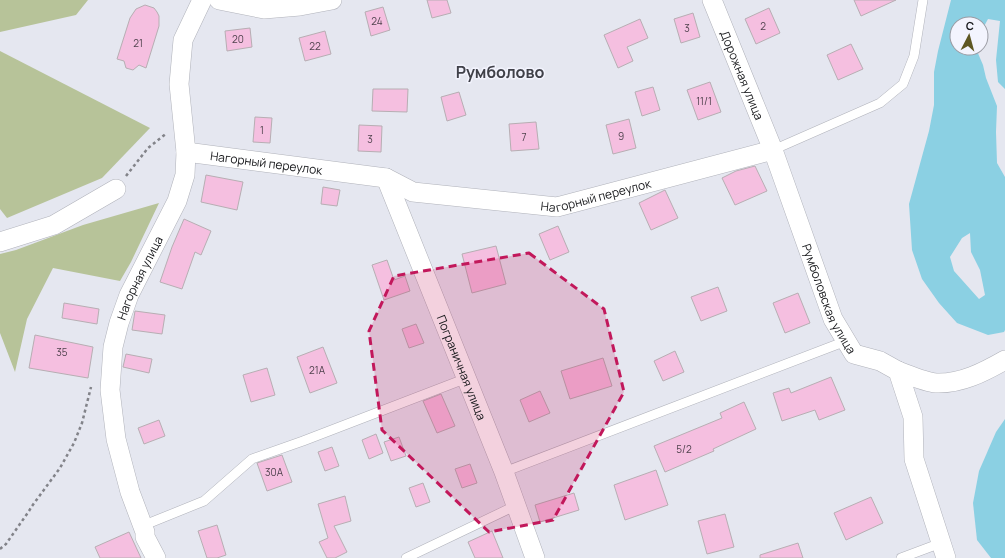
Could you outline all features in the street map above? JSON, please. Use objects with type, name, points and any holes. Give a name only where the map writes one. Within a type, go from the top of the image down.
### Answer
[{"type":"street","name":"Нагорная улица","points":[[156,558],[145,537],[145,532],[130,492],[116,439],[110,390],[113,347],[119,322],[129,295],[177,201],[184,175],[186,152],[179,84],[183,40],[202,0]]},
{"type":"street","points":[[219,0],[264,9],[300,6],[332,0]]},
{"type":"street","name":"Дорожная улица","points":[[712,0],[773,150]]},
{"type":"street","name":"Нагорный переулок","points":[[186,152],[386,178],[413,192],[557,206],[773,150]]},
{"type":"street","name":"Румболовская улица","points":[[773,150],[833,319],[854,354],[880,361],[898,371],[935,383],[956,382],[983,372],[1005,360]]},
{"type":"street","name":"Пограничная улица","points":[[386,178],[517,505],[535,558]]},
{"type":"street","points":[[0,242],[54,225],[116,189]]},
{"type":"street","points":[[898,371],[913,417],[914,459],[944,551]]},
{"type":"lane","name":"Нагорный переулок","points":[[773,150],[880,103],[903,84],[914,56],[923,0]]},
{"type":"lane","points":[[504,472],[846,341]]},
{"type":"lane","points":[[142,526],[204,501],[252,459],[467,378]]},
{"type":"lane","points":[[406,558],[517,505]]},
{"type":"lane","points":[[901,558],[944,551]]},
{"type":"path","points":[[116,189],[148,148],[183,120]]},
{"type":"path","points":[[0,549],[6,544],[70,451],[78,434],[91,387]]},
{"type":"highlighted area","points":[[529,253],[604,309],[624,392],[553,520],[489,532],[382,430],[369,331],[394,276]]},
{"type":"green space","points":[[0,0],[88,0],[76,15],[0,32]]},
{"type":"green space","points":[[0,51],[150,128],[102,178],[7,218],[0,209]]},
{"type":"green space","points":[[159,203],[131,262],[120,281],[53,268],[27,319],[15,372],[0,333],[0,254],[16,250],[83,225]]},
{"type":"water","points":[[951,0],[1005,0],[1005,89],[998,82],[996,60],[1000,21],[989,19],[989,16],[949,16],[949,56],[979,56],[997,106],[997,163],[1005,177],[1004,332],[988,335],[957,323],[939,303],[922,279],[912,250],[909,204],[929,131],[934,105],[934,72]],"holes":[[[970,233],[971,252],[980,270],[985,295],[979,299],[954,271],[950,257],[962,238]]]},
{"type":"water","points":[[1005,419],[1005,558],[991,558],[977,540],[973,503],[979,471],[996,432]]},
{"type":"building","points":[[427,0],[447,0],[451,13],[432,18]]},
{"type":"building","points":[[854,0],[896,0],[861,16]]},
{"type":"building","points":[[145,5],[154,8],[157,12],[159,16],[159,26],[146,68],[139,65],[133,70],[126,68],[124,61],[117,59],[130,18],[136,9]]},
{"type":"building","points":[[383,7],[390,30],[371,36],[365,12]]},
{"type":"building","points":[[769,8],[780,33],[756,44],[745,19]]},
{"type":"building","points":[[693,13],[700,37],[681,43],[674,19]]},
{"type":"building","points":[[640,19],[648,38],[627,47],[633,61],[618,68],[604,35]]},
{"type":"building","points":[[250,28],[252,47],[227,51],[225,31]]},
{"type":"building","points":[[325,31],[331,54],[305,61],[299,38]]},
{"type":"building","points":[[851,44],[863,69],[838,80],[827,55]]},
{"type":"building","points":[[710,82],[721,112],[698,120],[687,90]]},
{"type":"building","points":[[653,87],[660,110],[642,116],[635,92]]},
{"type":"building","points":[[373,89],[408,89],[407,112],[372,111]]},
{"type":"building","points":[[459,92],[466,115],[447,121],[441,97]]},
{"type":"building","points":[[255,117],[272,118],[270,143],[253,142]]},
{"type":"building","points":[[629,119],[636,148],[613,154],[606,125]]},
{"type":"building","points":[[536,122],[539,149],[511,151],[509,124]]},
{"type":"building","points":[[359,125],[382,126],[381,152],[358,151]]},
{"type":"building","points":[[755,166],[767,191],[735,205],[722,178],[736,171]]},
{"type":"building","points":[[206,175],[243,182],[237,210],[201,202]]},
{"type":"building","points":[[323,187],[340,190],[337,206],[321,204]]},
{"type":"building","points":[[665,190],[678,218],[651,230],[639,203]]},
{"type":"building","points":[[184,219],[211,231],[201,255],[195,252],[182,289],[160,282],[172,247]]},
{"type":"building","points":[[558,226],[569,252],[550,260],[539,234]]},
{"type":"building","points":[[496,246],[506,284],[472,293],[462,254]]},
{"type":"building","points":[[387,260],[394,280],[405,276],[410,291],[384,300],[372,265]]},
{"type":"building","points":[[718,287],[727,311],[701,321],[691,297]]},
{"type":"building","points":[[798,293],[810,323],[785,333],[773,303]]},
{"type":"building","points":[[64,303],[99,309],[97,324],[62,318]]},
{"type":"building","points":[[135,311],[165,315],[162,334],[132,330]]},
{"type":"building","points":[[416,324],[424,343],[409,348],[402,329]]},
{"type":"building","points":[[35,335],[93,347],[88,378],[29,368]]},
{"type":"building","points":[[323,347],[337,383],[310,393],[297,357]]},
{"type":"building","points":[[675,351],[684,372],[663,381],[654,361]]},
{"type":"building","points":[[126,354],[152,359],[149,373],[123,367]]},
{"type":"building","points":[[603,358],[612,386],[570,399],[561,371]]},
{"type":"building","points":[[267,368],[275,395],[251,402],[243,375]]},
{"type":"building","points":[[831,377],[845,410],[819,420],[815,410],[782,421],[773,393],[789,388],[791,393]]},
{"type":"building","points":[[540,391],[550,413],[529,422],[520,400]]},
{"type":"building","points":[[441,394],[455,426],[437,433],[423,401]]},
{"type":"building","points":[[744,402],[756,429],[713,449],[714,451],[665,472],[654,446],[722,418],[720,413]]},
{"type":"building","points":[[159,420],[165,436],[144,444],[138,428]]},
{"type":"building","points":[[376,434],[383,453],[369,459],[362,440]]},
{"type":"building","points":[[399,437],[406,456],[391,461],[384,442]]},
{"type":"building","points":[[332,447],[339,466],[325,471],[318,452]]},
{"type":"building","points":[[282,455],[292,482],[267,491],[257,463]]},
{"type":"building","points":[[470,464],[477,483],[462,488],[455,469]]},
{"type":"building","points":[[656,470],[668,505],[625,520],[614,485]]},
{"type":"building","points":[[423,483],[430,502],[416,507],[409,488]]},
{"type":"building","points":[[574,493],[579,510],[540,522],[535,505]]},
{"type":"building","points":[[345,496],[351,521],[334,526],[347,552],[335,558],[327,558],[319,542],[328,538],[318,504]]},
{"type":"building","points":[[871,497],[883,523],[846,540],[834,513]]},
{"type":"building","points":[[725,514],[734,547],[707,554],[698,521]]},
{"type":"building","points":[[217,525],[226,555],[217,558],[207,558],[198,531]]},
{"type":"building","points":[[492,531],[503,558],[475,558],[468,542]]},
{"type":"building","points":[[129,532],[141,558],[100,558],[95,547]]},
{"type":"building","points":[[798,543],[803,558],[760,558],[760,555]]},
{"type":"district","name":"Румболово","points":[[500,72]]}]
